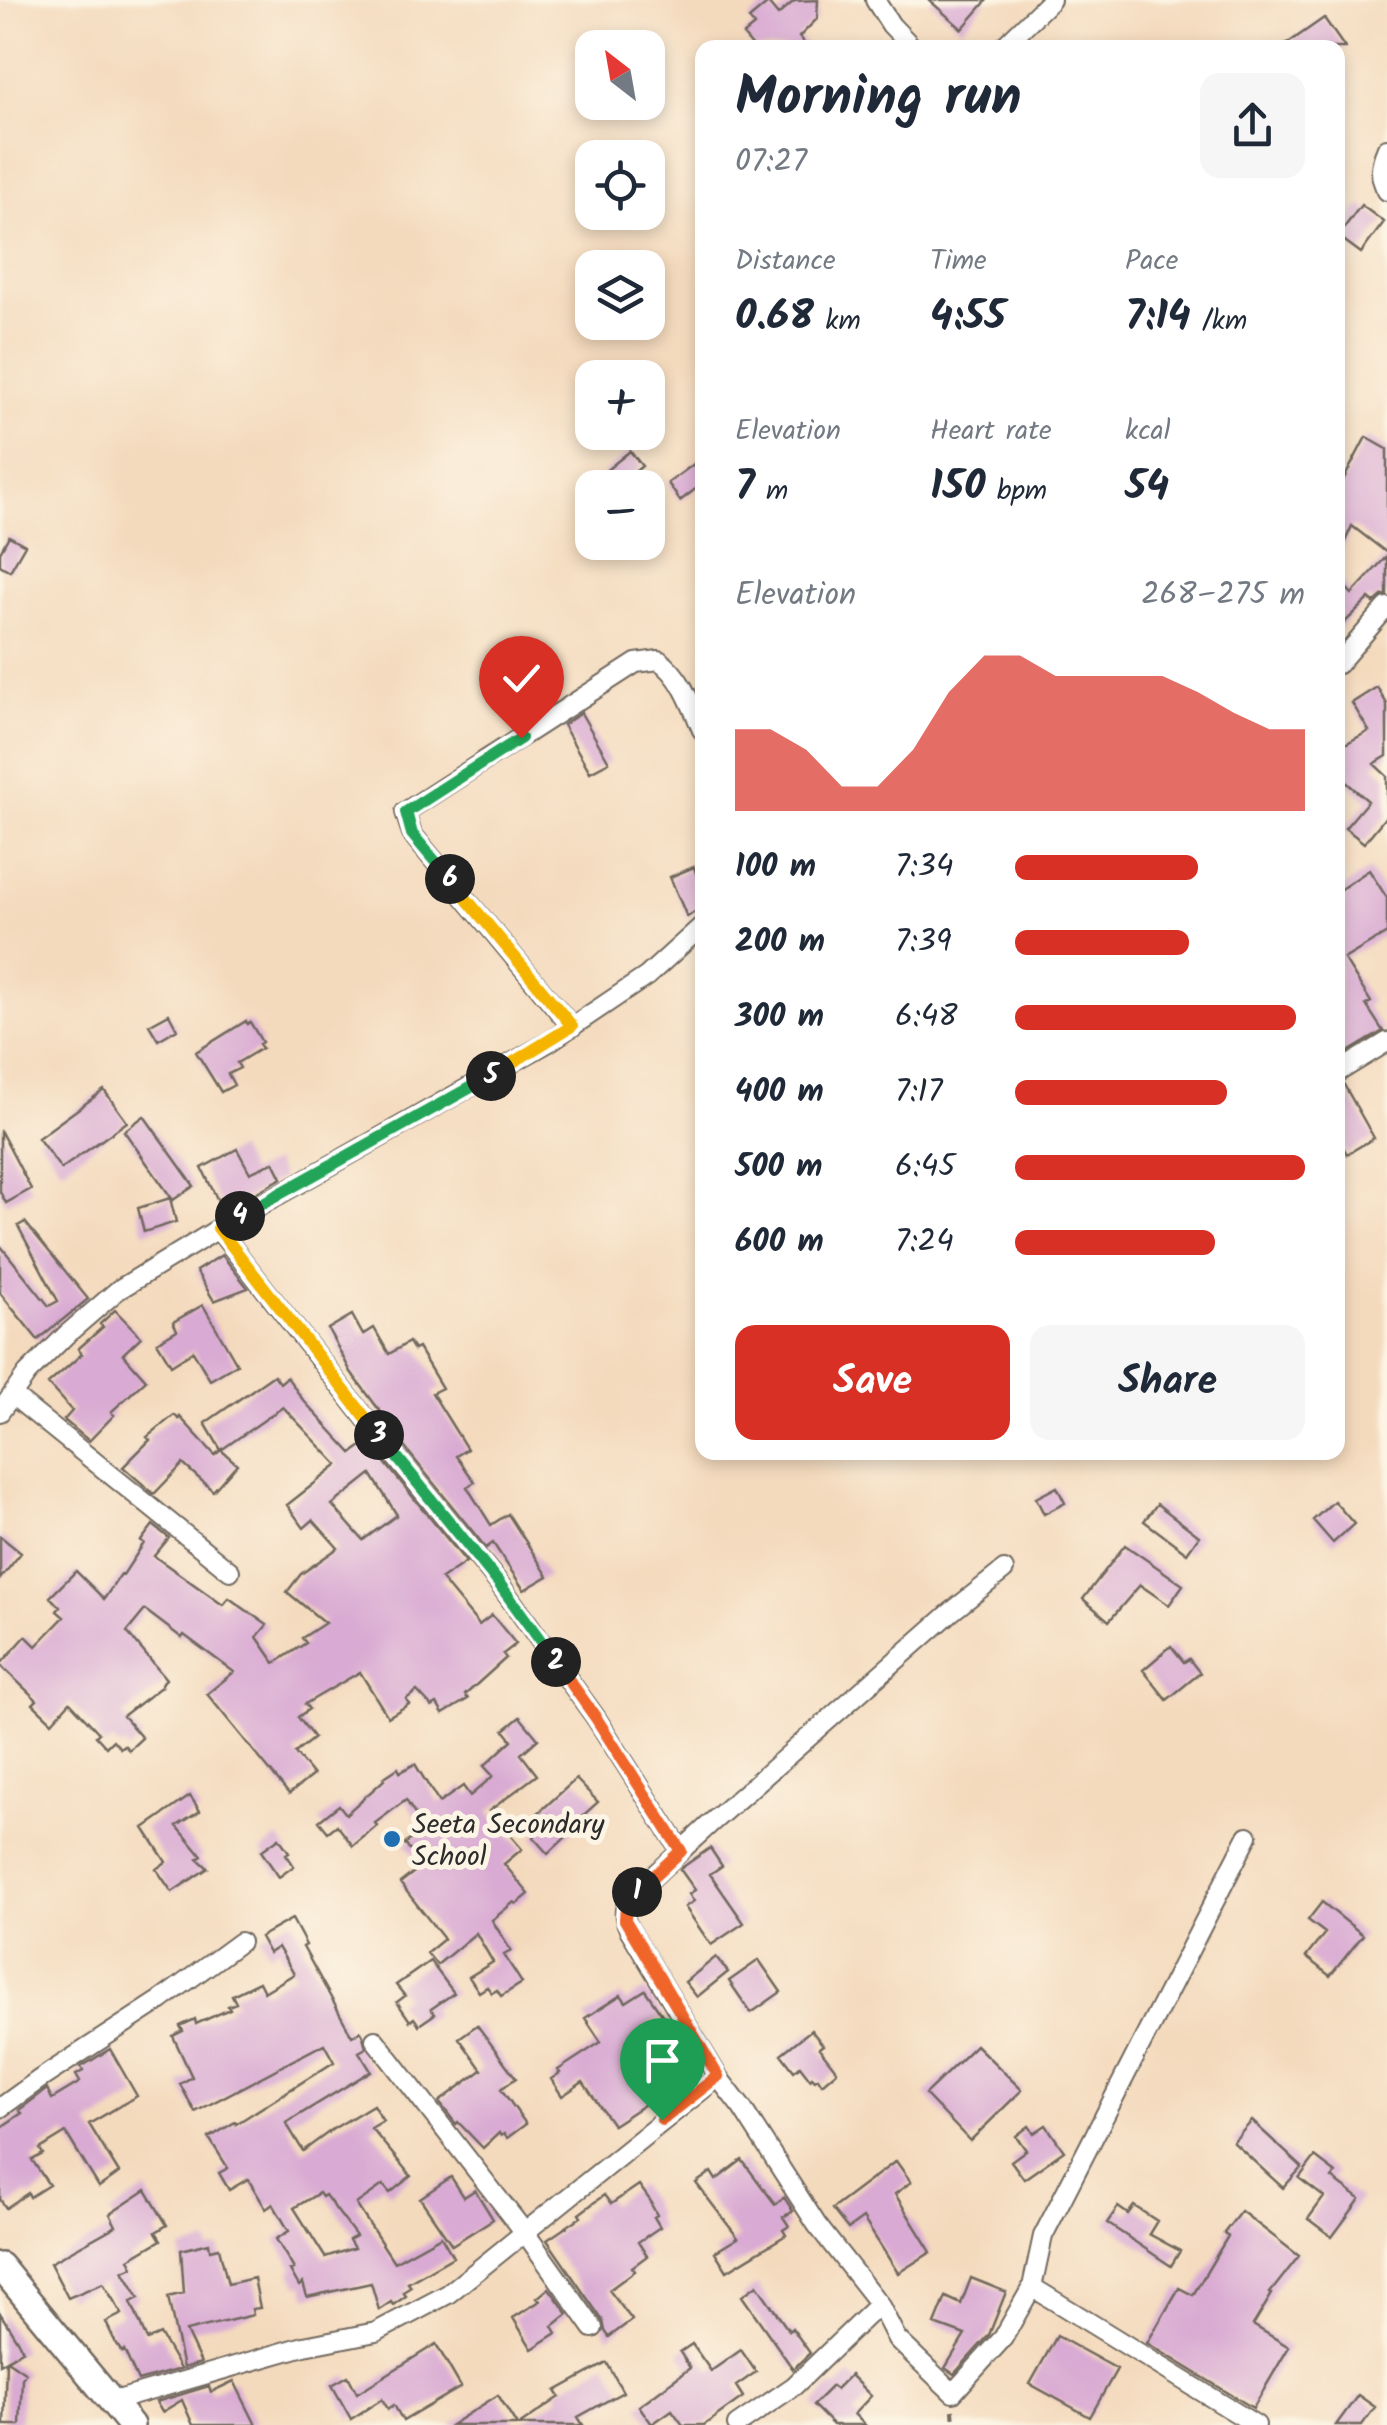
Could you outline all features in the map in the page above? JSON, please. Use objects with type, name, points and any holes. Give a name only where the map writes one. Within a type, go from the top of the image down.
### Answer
[{"type":"main road","points":[[0,2266],[10,2290],[131,2425]]},
{"type":"street","points":[[874,0],[905,40]]},
{"type":"street","points":[[1010,40],[1052,0]]},
{"type":"street","points":[[1387,148],[1380,172],[1387,191]]},
{"type":"street","points":[[1345,656],[1387,607]]},
{"type":"street","points":[[572,1026],[412,834],[406,812],[636,663],[658,660],[671,668],[695,714]]},
{"type":"street","points":[[0,1412],[26,1374],[118,1290],[218,1228],[532,1052],[647,976],[695,932]]},
{"type":"street","points":[[1345,1068],[1387,1042]]},
{"type":"street","points":[[218,1228],[498,1582],[596,1718],[681,1851]]},
{"type":"street","points":[[12,1394],[230,1572]]},
{"type":"street","points":[[1004,1570],[950,1612],[630,1898],[625,1920],[718,2076],[816,2225],[879,2304],[897,2339],[953,2393],[1003,2338],[1032,2287],[1042,2236],[1248,1836]]},
{"type":"street","points":[[0,2108],[240,1942]]},
{"type":"street","points":[[375,2040],[526,2234],[593,2328]]},
{"type":"street","points":[[111,2402],[304,2346],[376,2332],[448,2294],[718,2076]]},
{"type":"street","points":[[1032,2287],[1256,2425]]},
{"type":"street","points":[[737,2425],[794,2386],[879,2304]]},
{"type":"building","points":[[818,0],[817,19],[799,37],[801,40],[747,40],[743,35],[754,26],[749,19],[768,3],[778,15],[794,1]]},
{"type":"building","points":[[929,0],[987,0],[962,29]]},
{"type":"building","points":[[1324,18],[1339,40],[1292,40]]},
{"type":"building","points":[[1361,205],[1384,222],[1361,253],[1345,241],[1345,227]]},
{"type":"building","points":[[1366,437],[1387,449],[1387,553],[1352,526],[1345,542],[1345,477]]},
{"type":"building","points":[[630,451],[642,466],[637,470],[607,470]]},
{"type":"building","points":[[695,463],[695,489],[680,501],[668,483]]},
{"type":"building","points":[[9,536],[25,545],[10,571],[0,565],[0,552]]},
{"type":"building","points":[[1387,556],[1387,595],[1374,603],[1369,599],[1345,622],[1345,586],[1352,594]]},
{"type":"building","points":[[1377,687],[1387,704],[1387,756],[1374,764],[1387,776],[1387,815],[1364,843],[1345,828],[1368,801],[1345,781],[1345,744],[1369,731],[1352,703]]},
{"type":"building","points":[[581,713],[609,762],[590,772],[563,725]]},
{"type":"building","points":[[694,867],[695,912],[687,917],[670,877]]},
{"type":"building","points":[[1369,870],[1387,898],[1387,933],[1345,958],[1345,886]]},
{"type":"building","points":[[1345,961],[1371,1002],[1366,1005],[1383,1031],[1345,1054]]},
{"type":"building","points":[[169,1014],[177,1029],[158,1040],[149,1025]]},
{"type":"building","points":[[246,1021],[262,1042],[262,1048],[237,1063],[240,1068],[228,1074],[234,1085],[221,1092],[196,1052]]},
{"type":"building","points":[[1345,1087],[1374,1138],[1347,1154],[1345,1150]]},
{"type":"building","points":[[104,1090],[127,1122],[61,1169],[38,1138]]},
{"type":"building","points":[[144,1116],[194,1186],[173,1200],[124,1131]]},
{"type":"building","points":[[0,1130],[31,1189],[6,1203],[0,1192]]},
{"type":"building","points":[[237,1149],[250,1173],[274,1162],[282,1178],[223,1211],[202,1168]]},
{"type":"building","points":[[170,1198],[176,1222],[144,1232],[138,1208]]},
{"type":"building","points":[[25,1222],[88,1299],[38,1340],[0,1293],[0,1245],[49,1306],[58,1301],[18,1226]]},
{"type":"building","points":[[222,1255],[248,1288],[214,1301],[196,1271]]},
{"type":"building","points":[[203,1305],[237,1364],[210,1380],[193,1351],[171,1365],[157,1342],[177,1330],[173,1322]]},
{"type":"building","points":[[115,1310],[141,1337],[123,1354],[146,1380],[111,1412],[114,1415],[89,1441],[64,1420],[72,1411],[48,1384],[82,1354],[78,1349]]},
{"type":"building","points":[[352,1315],[363,1335],[374,1328],[389,1354],[409,1342],[414,1350],[418,1348],[442,1388],[432,1393],[467,1449],[456,1456],[475,1482],[467,1487],[491,1525],[508,1514],[548,1576],[524,1590],[493,1543],[486,1548],[389,1428],[328,1329]]},
{"type":"building","points":[[274,1375],[280,1383],[287,1377],[352,1453],[368,1442],[466,1562],[441,1579],[479,1625],[492,1615],[516,1644],[503,1654],[506,1658],[465,1695],[468,1699],[443,1714],[437,1704],[432,1707],[417,1691],[406,1699],[409,1704],[388,1717],[360,1672],[305,1704],[309,1709],[298,1717],[314,1738],[295,1753],[313,1775],[289,1794],[207,1694],[234,1672],[145,1610],[127,1632],[166,1679],[123,1716],[142,1738],[129,1750],[124,1745],[120,1748],[113,1740],[106,1747],[96,1736],[99,1733],[70,1702],[52,1722],[33,1704],[37,1700],[0,1665],[26,1636],[36,1646],[64,1617],[50,1597],[76,1571],[104,1599],[153,1525],[169,1538],[154,1556],[223,1605],[229,1598],[267,1625],[257,1637],[275,1663],[306,1643],[302,1638],[325,1623],[287,1592],[301,1574],[338,1548],[313,1520],[304,1528],[287,1505],[338,1465],[283,1407],[221,1450],[205,1423]],"holes":[[[371,1474],[397,1515],[363,1540],[332,1505]]]},
{"type":"building","points":[[174,1415],[215,1455],[221,1450],[237,1464],[213,1491],[183,1464],[154,1494],[123,1467],[150,1440],[147,1437]]},
{"type":"building","points":[[1057,1487],[1065,1503],[1044,1514],[1036,1498]]},
{"type":"building","points":[[1334,1501],[1354,1524],[1333,1543],[1313,1520]]},
{"type":"building","points":[[1157,1504],[1199,1536],[1187,1553],[1144,1521]]},
{"type":"building","points":[[0,1536],[21,1553],[0,1579]]},
{"type":"building","points":[[1125,1545],[1183,1585],[1169,1605],[1140,1585],[1109,1621],[1083,1599]]},
{"type":"building","points":[[1171,1646],[1200,1673],[1167,1700],[1143,1670]]},
{"type":"building","points":[[520,1717],[538,1739],[521,1754],[537,1775],[489,1811],[522,1849],[504,1864],[529,1894],[492,1920],[511,1951],[504,1955],[522,1983],[501,1996],[487,1987],[479,1992],[469,1977],[493,1962],[476,1933],[437,1965],[427,1953],[444,1939],[400,1883],[423,1865],[405,1844],[424,1829],[406,1800],[353,1846],[337,1825],[328,1832],[319,1821],[339,1805],[346,1814],[383,1778],[398,1768],[400,1772],[415,1764],[439,1803],[463,1786],[470,1796],[493,1776],[484,1766],[512,1740],[504,1730]]},
{"type":"building","points":[[576,1779],[598,1802],[548,1854],[533,1837],[546,1825],[536,1815]]},
{"type":"building","points":[[190,1796],[200,1811],[177,1826],[208,1868],[172,1892],[156,1869],[166,1862],[144,1828]]},
{"type":"building","points":[[279,1838],[294,1866],[279,1877],[261,1851]]},
{"type":"building","points":[[710,1848],[722,1866],[710,1874],[744,1923],[711,1945],[685,1907],[694,1901],[689,1894],[695,1890],[680,1869]]},
{"type":"building","points":[[1322,1902],[1363,1935],[1330,1976],[1306,1957],[1325,1933],[1308,1920]]},
{"type":"building","points":[[292,1919],[352,2036],[361,2031],[366,2048],[359,2052],[371,2071],[286,2123],[303,2151],[373,2105],[383,2121],[371,2128],[411,2176],[390,2193],[383,2185],[356,2204],[394,2262],[441,2236],[453,2257],[408,2283],[411,2287],[403,2292],[406,2296],[379,2310],[371,2283],[307,2297],[303,2283],[299,2286],[276,2239],[289,2231],[273,2204],[266,2209],[248,2179],[229,2190],[219,2173],[228,2168],[209,2138],[334,2062],[324,2044],[195,2112],[180,2084],[192,2077],[173,2036],[183,2031],[180,2026],[195,2019],[196,2024],[230,2009],[228,2006],[236,2003],[232,1995],[259,1982],[264,1992],[294,1974],[278,1947],[269,1953],[260,1937]],"holes":[[[319,2193],[325,2195],[356,2236],[349,2240],[354,2248],[325,2257],[294,2208]]]},
{"type":"building","points":[[716,1957],[728,1972],[697,1997],[685,1982]]},
{"type":"building","points":[[759,1960],[781,1992],[751,2013],[729,1981]]},
{"type":"building","points":[[430,1961],[454,1993],[431,2009],[435,2014],[419,2025],[414,2018],[410,2021],[397,2002],[405,1996],[396,1985]]},
{"type":"building","points":[[645,1990],[663,2016],[637,2038],[655,2067],[685,2047],[699,2069],[613,2125],[583,2082],[562,2096],[551,2079],[560,2073],[558,2070],[601,2042],[585,2018],[621,1995],[626,2002]]},
{"type":"building","points":[[477,2025],[516,2078],[501,2089],[526,2124],[507,2138],[499,2133],[483,2148],[439,2102],[482,2070],[459,2038]]},
{"type":"building","points":[[811,2030],[837,2071],[822,2084],[818,2078],[810,2079],[800,2066],[794,2071],[781,2054]]},
{"type":"building","points":[[976,2045],[1022,2090],[970,2141],[925,2094]]},
{"type":"building","points":[[110,2049],[137,2096],[89,2124],[119,2173],[99,2187],[66,2133],[40,2149],[43,2154],[32,2160],[49,2185],[6,2208],[0,2199],[0,2128],[47,2089],[52,2099],[80,2082],[76,2075],[83,2071],[81,2067]]},
{"type":"building","points":[[1252,2121],[1302,2167],[1283,2188],[1233,2142]]},
{"type":"building","points":[[1046,2125],[1064,2151],[1024,2179],[1011,2161],[1026,2150],[1016,2136],[1029,2126],[1034,2133]]},
{"type":"building","points":[[1315,2157],[1336,2173],[1332,2178],[1360,2199],[1332,2237],[1308,2219],[1324,2197],[1299,2178]]},
{"type":"building","points":[[742,2160],[775,2204],[784,2197],[793,2211],[783,2217],[789,2226],[783,2230],[786,2235],[727,2271],[715,2252],[738,2238],[696,2183],[711,2172],[716,2180]]},
{"type":"building","points":[[896,2161],[911,2182],[895,2194],[931,2252],[898,2273],[863,2218],[848,2229],[832,2209]]},
{"type":"building","points":[[451,2177],[464,2197],[475,2190],[493,2219],[452,2245],[420,2198]]},
{"type":"building","points":[[639,2185],[652,2203],[660,2227],[638,2242],[647,2256],[632,2267],[635,2271],[609,2290],[632,2320],[609,2337],[603,2321],[547,2240],[581,2217],[579,2214],[604,2195],[611,2204]]},
{"type":"building","points":[[146,2190],[167,2225],[156,2232],[161,2240],[129,2259],[133,2267],[123,2271],[139,2298],[131,2302],[147,2340],[160,2334],[180,2369],[138,2381],[106,2322],[122,2314],[103,2283],[68,2298],[50,2263],[116,2226],[110,2214]]},
{"type":"building","points":[[1134,2206],[1157,2221],[1149,2234],[1180,2251],[1171,2266],[1107,2223],[1118,2207],[1128,2214]]},
{"type":"building","points":[[1241,2211],[1299,2256],[1270,2293],[1253,2325],[1289,2347],[1253,2408],[1147,2343],[1179,2288],[1193,2295],[1228,2236],[1224,2233]]},
{"type":"building","points":[[209,2243],[210,2250],[219,2248],[228,2284],[254,2278],[260,2308],[252,2309],[253,2315],[186,2331],[201,2363],[183,2368],[168,2297],[184,2293],[181,2250]]},
{"type":"building","points":[[971,2278],[1006,2292],[989,2335],[954,2374],[945,2368],[965,2335],[935,2324],[946,2297],[961,2304]]},
{"type":"building","points":[[757,2285],[789,2331],[792,2328],[810,2353],[793,2369],[742,2296]]},
{"type":"building","points":[[549,2288],[568,2314],[553,2326],[557,2333],[532,2349],[513,2318],[540,2301],[537,2298]]},
{"type":"building","points":[[0,2313],[23,2350],[7,2360],[26,2373],[22,2378],[20,2425],[4,2425],[6,2361],[0,2364]]},
{"type":"building","points":[[1057,2336],[1117,2369],[1090,2417],[1030,2384]]},
{"type":"building","points":[[436,2344],[461,2387],[403,2421],[394,2405],[388,2409],[382,2399],[351,2419],[332,2385],[348,2376],[357,2393]]},
{"type":"building","points":[[692,2344],[711,2371],[741,2350],[756,2372],[736,2386],[743,2397],[704,2425],[683,2425],[672,2410],[652,2424],[639,2406],[690,2368],[680,2352]]},
{"type":"building","points":[[607,2363],[623,2392],[578,2417],[583,2425],[519,2425],[560,2397],[556,2391]]},
{"type":"building","points":[[850,2375],[871,2396],[854,2414],[865,2425],[833,2425],[813,2405]]},
{"type":"building","points":[[234,2381],[256,2425],[193,2425],[182,2400],[162,2412],[156,2402],[209,2386],[211,2392]]},
{"type":"building","points":[[498,2395],[517,2425],[451,2425]]},
{"type":"building","points":[[1358,2395],[1375,2407],[1362,2425],[1336,2425]]},
{"type":"place","name":"Seeta Secondary School","points":[[392,1839]]},
{"type":"route","points":[[521,738],[406,812],[412,834],[572,1026],[218,1228],[498,1582],[596,1718],[681,1851],[630,1898],[625,1920],[718,2076],[662,2120]]}]
